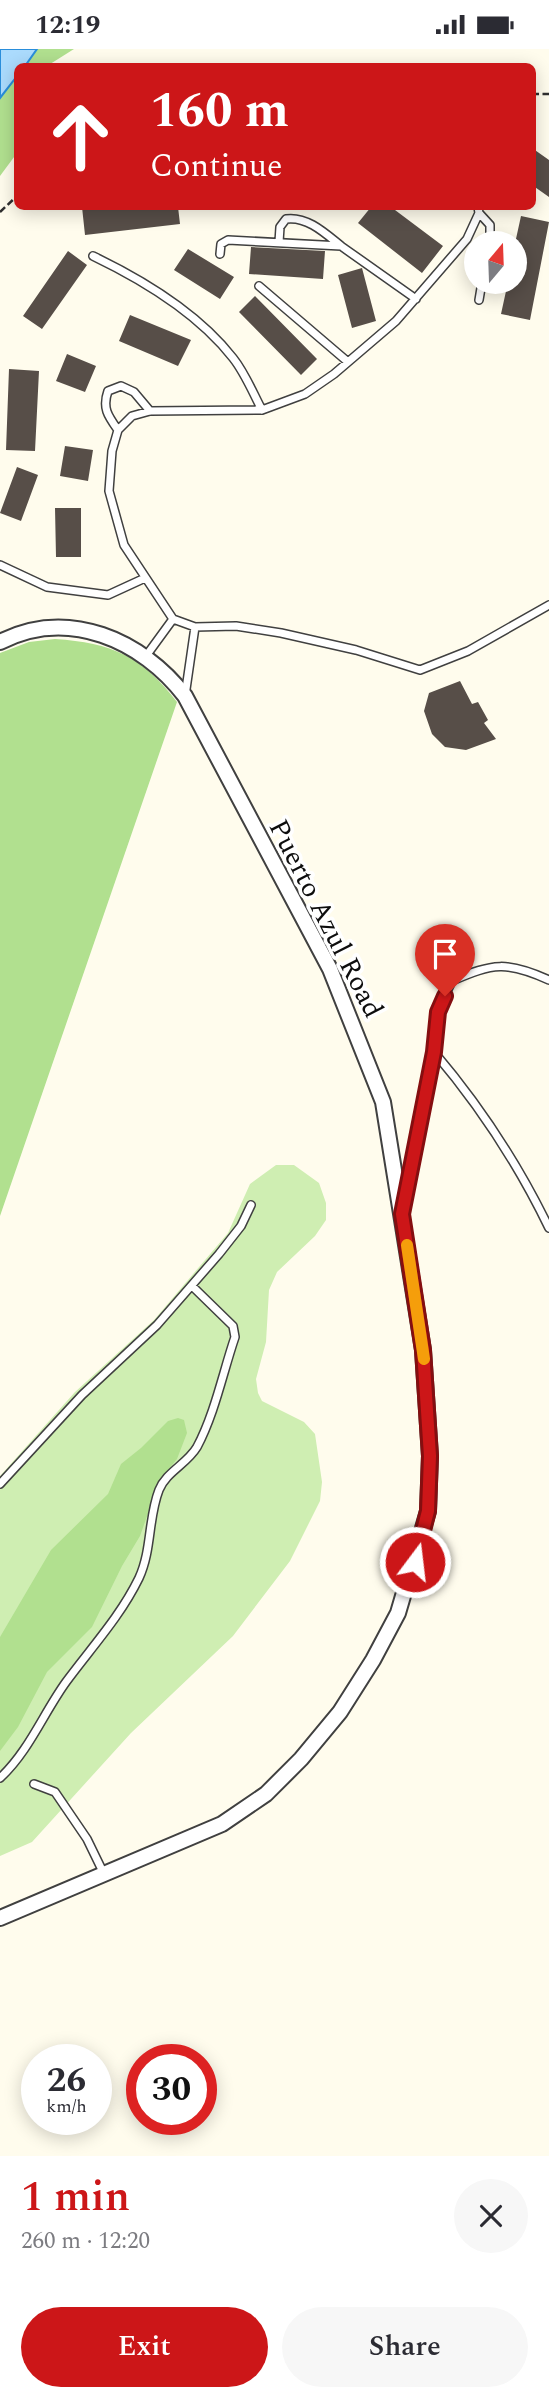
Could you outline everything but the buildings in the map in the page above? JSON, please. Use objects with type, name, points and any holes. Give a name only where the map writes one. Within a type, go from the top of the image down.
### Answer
[{"type":"street","name":"Puerto Azul Road","points":[[0,642],[27,632],[55,629],[91,632],[112,637],[146,656],[185,697],[330,969],[358,1032],[383,1102],[423,1350],[430,1456],[428,1511],[398,1613],[340,1712],[301,1759],[266,1794],[222,1824],[0,1918]]},
{"type":"lane","points":[[478,210],[490,225],[490,231]]},
{"type":"lane","points":[[478,210],[467,239],[396,321],[348,362],[304,394],[262,410],[150,411],[132,416],[118,430],[112,451],[109,491],[124,545],[173,619],[195,627],[236,625],[281,633],[356,650],[420,670],[468,651],[549,605]]},
{"type":"lane","points":[[279,242],[280,227],[286,219],[294,217],[318,228],[416,299]]},
{"type":"lane","points":[[220,254],[221,244],[228,240],[341,246]]},
{"type":"lane","points":[[93,256],[154,289],[198,323],[233,358],[262,410]]},
{"type":"lane","points":[[259,286],[348,362]]},
{"type":"lane","points":[[479,300],[480,294]]},
{"type":"lane","points":[[118,430],[106,413],[104,403],[108,391],[121,386],[134,393],[150,411]]},
{"type":"lane","points":[[0,565],[47,587],[108,595],[145,578]]},
{"type":"lane","points":[[146,656],[173,619]]},
{"type":"lane","points":[[185,697],[195,627]]},
{"type":"lane","points":[[402,1214],[434,1052],[438,1012],[452,981],[487,966],[523,968],[549,980]]},
{"type":"lane","points":[[434,1052],[463,1086],[523,1173],[549,1227]]},
{"type":"lane","points":[[0,1484],[82,1395],[136,1346],[192,1286],[241,1226],[251,1205]]},
{"type":"lane","points":[[0,1778],[31,1742],[65,1683],[125,1602],[140,1576],[151,1541],[159,1489],[167,1477],[183,1465],[196,1448],[208,1420],[235,1336],[233,1326],[192,1286]]},
{"type":"lane","points":[[34,1784],[55,1792],[87,1839],[104,1874]]},
{"type":"path","points":[[0,212],[14,199]]},
{"type":"green space","points":[[37,49],[74,49],[52,63],[28,63]]},
{"type":"green space","points":[[14,80],[14,157],[0,176],[0,98]]},
{"type":"green space","points":[[55,639],[93,644],[124,655],[151,673],[177,702],[0,1216],[0,653],[29,642]]},
{"type":"green space","points":[[276,1165],[294,1165],[319,1183],[326,1203],[326,1220],[315,1236],[277,1272],[269,1290],[266,1342],[256,1379],[262,1401],[304,1422],[315,1434],[322,1482],[320,1501],[290,1561],[233,1636],[131,1733],[32,1842],[0,1856],[0,1476],[75,1392],[154,1320],[228,1233],[250,1184]]},
{"type":"green space","points":[[178,1418],[184,1420],[187,1433],[177,1459],[160,1480],[140,1536],[92,1627],[47,1672],[18,1727],[0,1751],[0,1637],[51,1550],[108,1494],[121,1464],[168,1421]]},
{"type":"water","points":[[0,49],[37,49],[27,63],[14,63],[14,80],[0,98]]},
{"type":"slow traffic","points":[[407,1245],[424,1359]]},
{"type":"route","points":[[415,1562],[428,1511],[430,1456],[423,1350],[402,1214],[434,1052],[438,1012],[445,996]]}]
